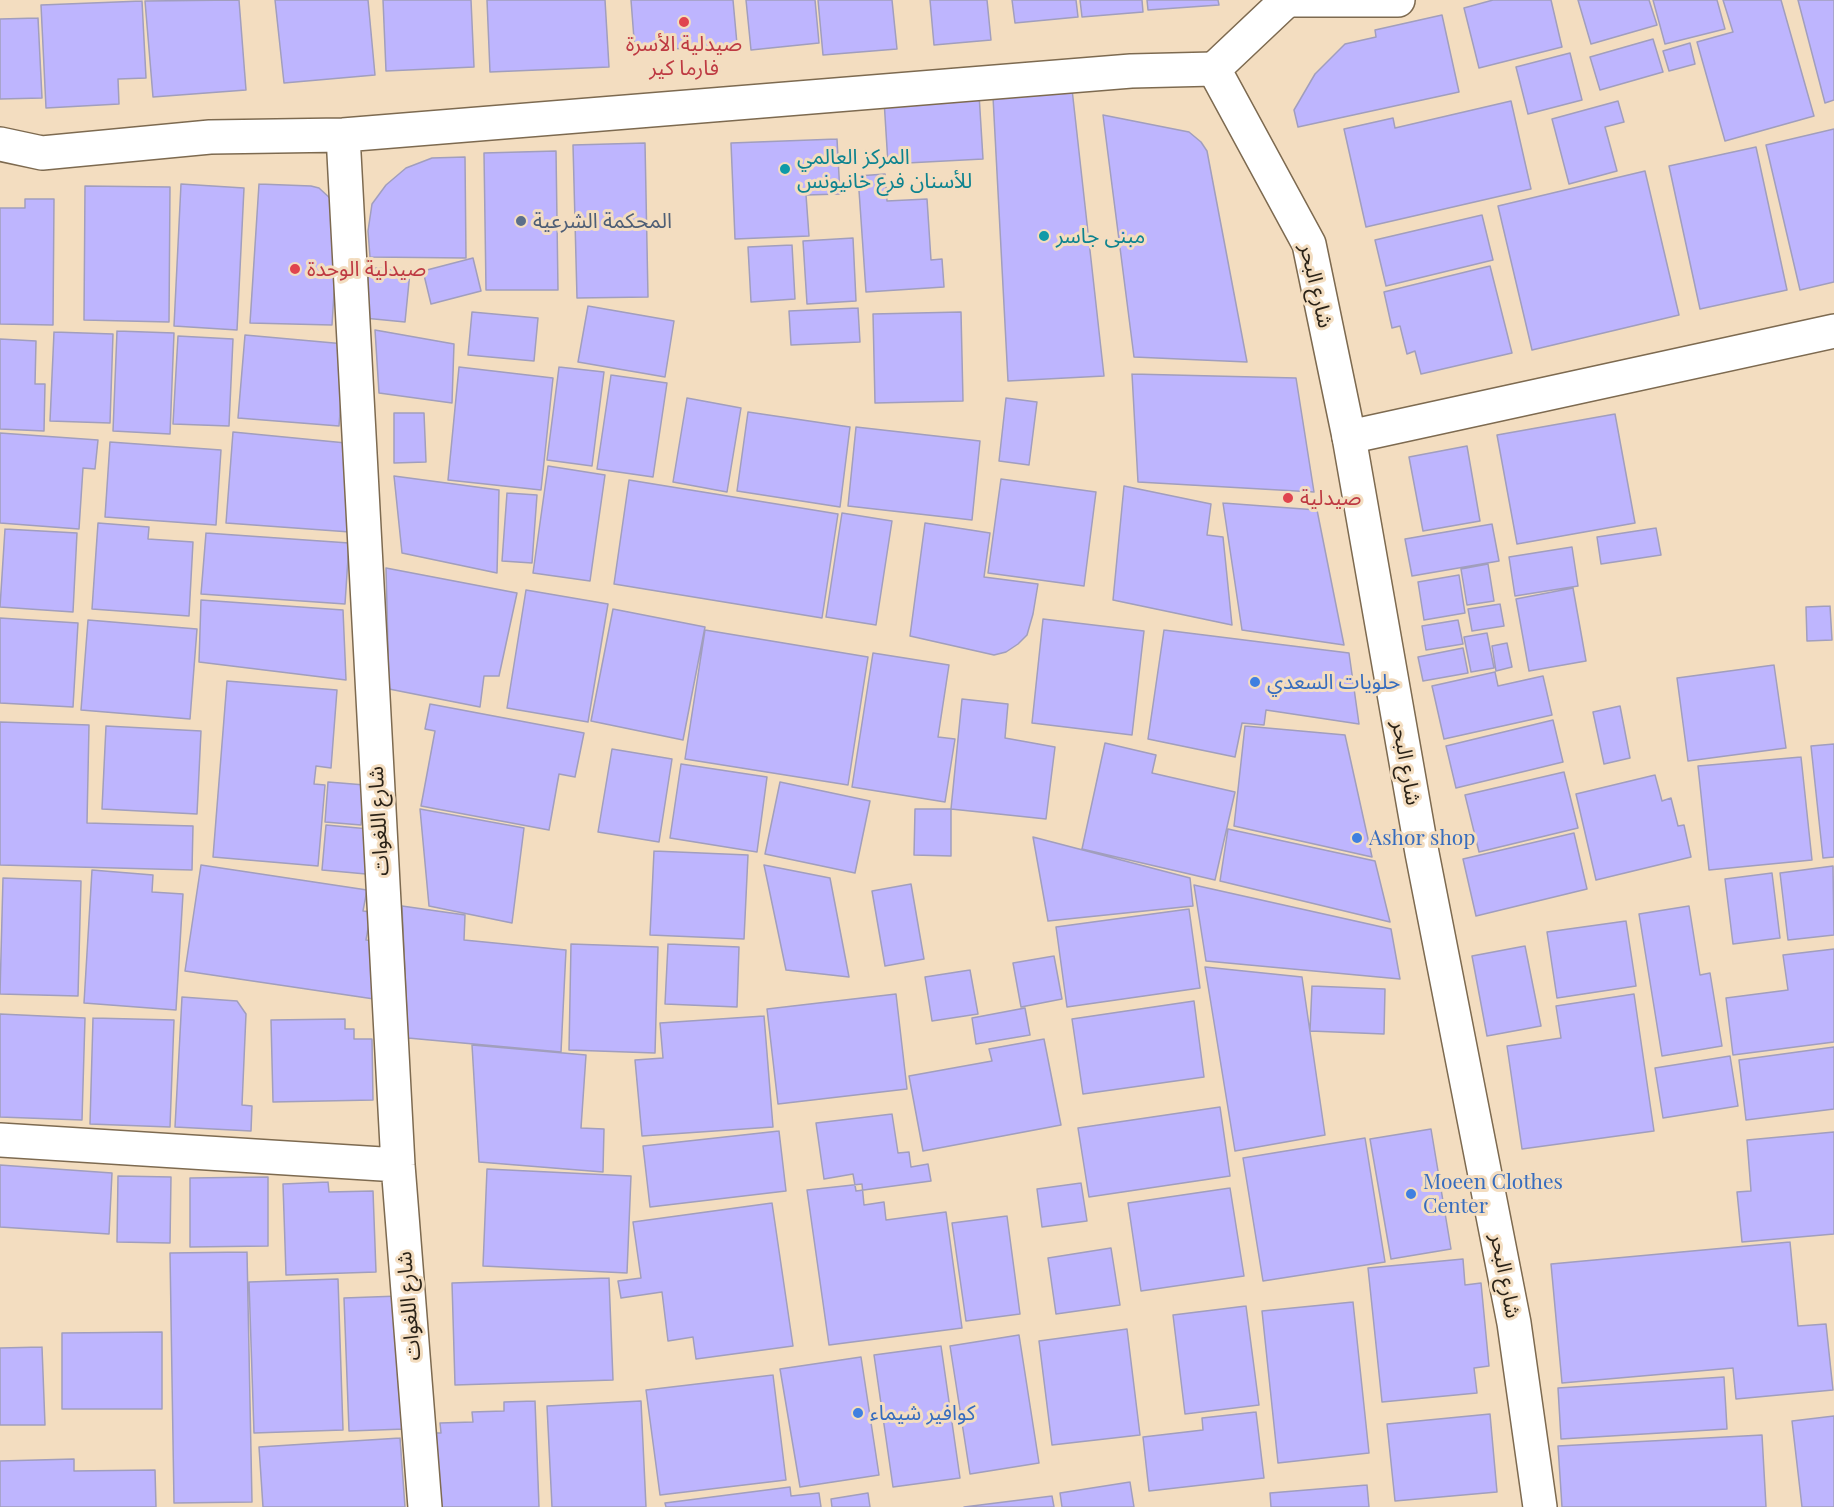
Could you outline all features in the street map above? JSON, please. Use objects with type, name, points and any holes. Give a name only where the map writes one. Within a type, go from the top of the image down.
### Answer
[{"type":"street","points":[[0,144],[42,153],[210,137],[343,135],[1131,71],[1214,69],[1287,0],[1398,0]]},
{"type":"street","name":"شارع البحر","points":[[1214,69],[1309,244],[1349,437],[1422,853],[1514,1323],[1540,1507]]},
{"type":"street","name":"شارع اللغوات","points":[[343,135],[398,1166],[425,1507]]},
{"type":"street","points":[[1349,437],[1834,331]]},
{"type":"street","points":[[0,1140],[398,1166]]},
{"type":"building","points":[[239,0],[246,90],[153,97],[145,1]]},
{"type":"building","points":[[275,0],[368,0],[375,75],[284,83]]},
{"type":"building","points":[[383,0],[471,0],[474,67],[386,71]]},
{"type":"building","points":[[487,0],[605,0],[609,67],[490,72]]},
{"type":"building","name":"صيدلية الأسرة فارما كير","points":[[631,0],[733,0],[737,44],[635,52]]},
{"type":"building","points":[[746,0],[815,0],[819,43],[751,50]]},
{"type":"building","points":[[818,0],[892,0],[897,49],[823,55]]},
{"type":"building","points":[[930,0],[987,0],[991,40],[934,45]]},
{"type":"building","points":[[1012,0],[1076,0],[1078,17],[1015,23]]},
{"type":"building","points":[[1080,0],[1142,0],[1143,12],[1082,17]]},
{"type":"building","points":[[1147,0],[1218,0],[1219,5],[1148,10]]},
{"type":"building","points":[[1493,0],[1551,0],[1562,47],[1479,68],[1464,8]]},
{"type":"building","points":[[1578,0],[1649,0],[1657,25],[1591,44]]},
{"type":"building","points":[[1653,0],[1717,0],[1725,29],[1665,44]]},
{"type":"building","points":[[1723,0],[1781,0],[1814,116],[1725,141],[1697,42],[1733,32]]},
{"type":"building","points":[[1798,0],[1834,0],[1834,100],[1825,103]]},
{"type":"building","points":[[142,1],[146,78],[118,79],[119,104],[46,108],[41,5]]},
{"type":"building","points":[[1442,15],[1459,92],[1298,127],[1294,110],[1315,74],[1345,44],[1376,37],[1375,30]]},
{"type":"building","points":[[38,18],[42,98],[0,99],[0,19]]},
{"type":"building","points":[[1653,39],[1663,72],[1600,90],[1590,57]]},
{"type":"building","points":[[1690,43],[1695,64],[1669,71],[1663,51]]},
{"type":"building","points":[[1570,53],[1582,100],[1528,114],[1516,67]]},
{"type":"building","name":"مبنى جاسر","points":[[1072,89],[1104,376],[1008,381],[993,97]]},
{"type":"building","points":[[979,94],[983,159],[888,164],[884,100]]},
{"type":"building","points":[[1511,101],[1531,189],[1366,227],[1344,129],[1393,118],[1395,128]]},
{"type":"building","points":[[1618,101],[1624,122],[1605,127],[1617,171],[1569,184],[1552,119]]},
{"type":"building","points":[[1103,115],[1189,132],[1201,142],[1207,151],[1247,362],[1134,357]]},
{"type":"building","points":[[1834,129],[1834,282],[1800,290],[1766,145]]},
{"type":"building","name":"المركز العالمي للأسنان فرع خانيونس","points":[[837,139],[840,194],[806,195],[809,236],[735,239],[731,143]]},
{"type":"building","points":[[645,143],[648,297],[577,298],[573,145]]},
{"type":"building","points":[[1756,147],[1787,290],[1700,309],[1669,166]]},
{"type":"building","name":"المحكمة الشرعية","points":[[556,151],[558,290],[486,290],[484,153]]},
{"type":"building","points":[[465,157],[466,258],[370,257],[368,231],[372,204],[386,185],[406,168],[432,158]]},
{"type":"building","points":[[1645,171],[1679,315],[1532,350],[1498,206]]},
{"type":"building","points":[[885,174],[887,201],[927,199],[931,260],[942,259],[944,287],[866,292],[858,176]]},
{"type":"building","points":[[181,184],[244,188],[237,330],[174,326]]},
{"type":"building","name":"صيدلية الوحدة","points":[[259,184],[311,186],[319,188],[332,200],[339,215],[332,325],[250,323]]},
{"type":"building","points":[[85,186],[170,187],[169,322],[84,320]]},
{"type":"building","points":[[25,199],[54,199],[53,325],[0,324],[0,208],[25,208]]},
{"type":"building","points":[[1482,215],[1493,260],[1386,286],[1375,240]]},
{"type":"building","points":[[853,238],[856,301],[807,304],[803,241]]},
{"type":"building","points":[[792,245],[795,299],[751,302],[748,247]]},
{"type":"building","points":[[473,258],[481,291],[431,304],[423,271]]},
{"type":"building","points":[[1490,266],[1512,353],[1421,374],[1415,351],[1407,354],[1400,326],[1392,328],[1384,292]]},
{"type":"building","points":[[369,267],[410,272],[405,322],[364,318]]},
{"type":"building","points":[[588,306],[674,321],[665,377],[578,362]]},
{"type":"building","points":[[858,308],[860,342],[791,345],[789,311]]},
{"type":"building","points":[[472,312],[538,318],[534,361],[468,355]]},
{"type":"building","points":[[961,312],[963,401],[875,403],[873,314]]},
{"type":"building","points":[[375,330],[454,344],[452,403],[379,393]]},
{"type":"building","points":[[117,331],[174,333],[170,434],[113,431]]},
{"type":"building","points":[[54,332],[113,334],[110,423],[50,421]]},
{"type":"building","points":[[245,335],[345,344],[339,426],[238,418]]},
{"type":"building","points":[[178,336],[233,339],[229,426],[173,424]]},
{"type":"building","points":[[0,339],[36,341],[35,384],[45,384],[44,431],[0,429]]},
{"type":"building","points":[[459,367],[553,378],[541,490],[448,480]]},
{"type":"building","points":[[559,367],[604,372],[592,466],[547,460]]},
{"type":"building","points":[[1132,374],[1296,378],[1314,492],[1138,482]]},
{"type":"building","points":[[611,375],[667,383],[653,477],[597,469]]},
{"type":"building","points":[[687,398],[741,408],[727,492],[673,482]]},
{"type":"building","points":[[1006,398],[1037,402],[1029,465],[999,461]]},
{"type":"building","points":[[748,412],[850,427],[840,507],[737,491]]},
{"type":"building","points":[[394,413],[424,413],[426,462],[394,463]]},
{"type":"building","points":[[1615,414],[1635,523],[1517,544],[1497,435]]},
{"type":"building","points":[[856,427],[980,441],[972,520],[848,506]]},
{"type":"building","points":[[233,432],[346,443],[350,532],[226,523]]},
{"type":"building","points":[[0,433],[98,440],[95,469],[83,468],[79,529],[0,523]]},
{"type":"building","points":[[110,442],[221,450],[216,525],[105,517]]},
{"type":"building","points":[[1467,446],[1480,521],[1423,531],[1409,457]]},
{"type":"building","points":[[548,466],[605,475],[590,581],[533,573]]},
{"type":"building","points":[[394,476],[499,490],[497,573],[402,553]]},
{"type":"building","points":[[1001,479],[1096,492],[1084,586],[988,573]]},
{"type":"building","points":[[629,480],[838,514],[822,618],[614,584]]},
{"type":"building","points":[[1124,486],[1211,504],[1207,535],[1223,537],[1232,625],[1113,600]]},
{"type":"building","points":[[507,493],[537,495],[532,563],[502,561]]},
{"type":"building","points":[[1223,503],[1317,510],[1344,645],[1242,630]]},
{"type":"building","points":[[842,513],[892,521],[876,625],[826,617]]},
{"type":"building","points":[[98,523],[149,527],[148,539],[193,542],[189,616],[92,609]]},
{"type":"building","points":[[925,523],[990,533],[984,577],[1038,584],[1027,635],[1018,644],[1006,652],[994,655],[910,636]]},
{"type":"building","points":[[1492,524],[1499,561],[1412,576],[1405,539]]},
{"type":"building","points":[[1656,528],[1661,555],[1601,564],[1597,537]]},
{"type":"building","points":[[5,529],[77,533],[73,612],[0,607]]},
{"type":"building","points":[[206,533],[349,543],[345,604],[201,594]]},
{"type":"building","points":[[1572,547],[1578,586],[1515,596],[1509,557]]},
{"type":"building","points":[[1488,564],[1494,601],[1467,605],[1461,569]]},
{"type":"building","points":[[386,568],[517,593],[499,676],[484,676],[480,707],[389,689]]},
{"type":"building","points":[[1459,575],[1465,613],[1424,620],[1418,582]]},
{"type":"building","points":[[1573,588],[1586,661],[1529,671],[1516,599]]},
{"type":"building","points":[[526,590],[608,604],[588,722],[507,708]]},
{"type":"building","points":[[201,600],[343,610],[346,680],[199,662]]},
{"type":"building","points":[[1500,604],[1504,626],[1472,631],[1468,609]]},
{"type":"building","points":[[1830,606],[1832,640],[1807,641],[1806,607]]},
{"type":"building","points":[[613,609],[705,627],[683,740],[591,721]]},
{"type":"building","points":[[0,618],[78,623],[73,707],[0,703]]},
{"type":"building","points":[[1043,619],[1144,631],[1132,735],[1032,723]]},
{"type":"building","points":[[88,620],[197,629],[190,719],[81,710]]},
{"type":"building","points":[[1458,620],[1463,644],[1426,650],[1422,626]]},
{"type":"building","points":[[705,630],[868,657],[848,785],[685,759]]},
{"type":"building","name":"حلويات السعدي","points":[[1164,630],[1349,653],[1359,724],[1266,710],[1264,725],[1242,723],[1235,757],[1148,739]]},
{"type":"building","points":[[1487,633],[1494,668],[1471,672],[1464,637]]},
{"type":"building","points":[[1507,643],[1512,667],[1496,671],[1492,646]]},
{"type":"building","points":[[1463,648],[1468,673],[1423,681],[1418,657]]},
{"type":"building","points":[[873,653],[949,665],[938,737],[955,739],[945,802],[852,787]]},
{"type":"building","points":[[1774,665],[1786,748],[1688,761],[1677,678]]},
{"type":"building","points":[[1495,672],[1498,686],[1543,676],[1552,715],[1444,739],[1432,686]]},
{"type":"building","points":[[227,681],[337,690],[331,768],[316,766],[314,784],[325,785],[318,866],[213,857]]},
{"type":"building","points":[[962,699],[1008,704],[1005,738],[1055,747],[1046,819],[951,809]]},
{"type":"building","points":[[430,704],[584,733],[575,777],[559,774],[549,830],[421,806],[435,731],[425,729]]},
{"type":"building","points":[[1620,706],[1630,758],[1604,764],[1593,712]]},
{"type":"building","points":[[1553,720],[1563,762],[1456,788],[1446,746]]},
{"type":"building","points":[[0,722],[89,725],[87,823],[193,826],[192,870],[0,865]]},
{"type":"building","points":[[106,726],[201,731],[197,814],[102,809]]},
{"type":"building","points":[[1245,726],[1345,735],[1372,857],[1234,826]]},
{"type":"building","points":[[1105,743],[1156,755],[1152,773],[1235,792],[1215,880],[1082,849]]},
{"type":"building","points":[[1834,744],[1834,857],[1823,858],[1811,746]]},
{"type":"building","points":[[612,749],[672,759],[659,842],[598,832]]},
{"type":"building","points":[[1801,757],[1812,860],[1709,870],[1698,766]]},
{"type":"building","points":[[681,764],[767,777],[757,852],[670,838]]},
{"type":"building","points":[[1564,772],[1578,828],[1479,852],[1465,795]]},
{"type":"building","points":[[1655,775],[1662,801],[1671,798],[1678,826],[1684,825],[1691,857],[1596,880],[1576,794]]},
{"type":"building","points":[[328,782],[365,785],[361,825],[325,822]]},
{"type":"building","points":[[780,782],[870,801],[855,873],[765,854]]},
{"type":"building","points":[[420,809],[524,828],[512,923],[429,906]]},
{"type":"building","points":[[915,809],[951,809],[951,856],[914,855]]},
{"type":"building","points":[[326,825],[369,829],[366,874],[322,870]]},
{"type":"building","points":[[1228,829],[1375,861],[1390,922],[1220,881]]},
{"type":"building","points":[[1574,833],[1587,889],[1476,916],[1463,859]]},
{"type":"building","points":[[1033,837],[1190,878],[1193,906],[1048,921]]},
{"type":"building","points":[[654,851],[748,855],[744,939],[650,935]]},
{"type":"building","points":[[201,865],[367,890],[363,911],[371,912],[366,940],[375,941],[374,999],[185,971]]},
{"type":"building","points":[[764,865],[830,878],[849,977],[786,970]]},
{"type":"building","points":[[1833,866],[1834,935],[1788,940],[1780,873]]},
{"type":"building","points":[[92,870],[153,875],[152,892],[183,894],[176,1010],[84,1003]]},
{"type":"building","points":[[1772,873],[1780,938],[1733,944],[1725,879]]},
{"type":"building","points":[[3,878],[81,881],[78,996],[0,994]]},
{"type":"building","points":[[911,884],[924,959],[885,966],[872,891]]},
{"type":"building","points":[[1194,885],[1391,929],[1400,979],[1206,961]]},
{"type":"building","points":[[402,906],[465,915],[464,940],[566,950],[561,1052],[408,1038]]},
{"type":"building","points":[[1689,906],[1700,975],[1710,973],[1722,1046],[1662,1056],[1639,914]]},
{"type":"building","points":[[1189,909],[1200,988],[1067,1007],[1056,927]]},
{"type":"building","points":[[1626,921],[1636,986],[1557,998],[1547,932]]},
{"type":"building","points":[[571,944],[658,947],[655,1053],[569,1050]]},
{"type":"building","points":[[668,944],[739,947],[737,1007],[665,1004]]},
{"type":"building","points":[[1525,946],[1541,1026],[1487,1036],[1472,956]]},
{"type":"building","points":[[1834,949],[1834,1042],[1733,1055],[1726,998],[1788,990],[1783,955]]},
{"type":"building","points":[[1054,956],[1062,999],[1021,1007],[1013,963]]},
{"type":"building","points":[[1205,967],[1302,977],[1325,1135],[1235,1151]]},
{"type":"building","points":[[970,970],[978,1014],[932,1021],[925,977]]},
{"type":"building","points":[[1312,986],[1385,989],[1384,1034],[1310,1031]]},
{"type":"building","points":[[896,994],[907,1089],[778,1104],[767,1009]]},
{"type":"building","points":[[1634,994],[1654,1131],[1522,1149],[1507,1046],[1561,1038],[1556,1006]]},
{"type":"building","points":[[182,997],[237,1001],[246,1014],[242,1105],[252,1106],[251,1131],[175,1127]]},
{"type":"building","points":[[1194,1001],[1204,1077],[1083,1094],[1072,1019]]},
{"type":"building","points":[[1025,1008],[1030,1035],[976,1044],[972,1018]]},
{"type":"building","points":[[0,1014],[85,1018],[82,1120],[0,1117]]},
{"type":"building","points":[[764,1016],[773,1127],[642,1136],[635,1060],[663,1058],[660,1023]]},
{"type":"building","points":[[93,1018],[174,1020],[170,1127],[90,1124]]},
{"type":"building","points":[[345,1019],[345,1029],[354,1029],[354,1039],[372,1039],[373,1100],[273,1102],[271,1020]]},
{"type":"building","points":[[1044,1039],[1061,1125],[923,1151],[909,1076],[992,1061],[989,1049]]},
{"type":"building","points":[[472,1045],[586,1055],[581,1128],[604,1129],[603,1172],[479,1162]]},
{"type":"building","points":[[1834,1047],[1834,1109],[1746,1120],[1739,1060]]},
{"type":"building","points":[[1730,1056],[1738,1106],[1663,1118],[1655,1068]]},
{"type":"building","points":[[1220,1107],[1230,1176],[1089,1197],[1078,1128]]},
{"type":"building","points":[[892,1114],[898,1153],[909,1152],[911,1167],[928,1164],[931,1181],[856,1191],[853,1174],[824,1179],[816,1123]]},
{"type":"building","name":"Moeen Clothes Center","points":[[1431,1129],[1451,1249],[1391,1259],[1370,1139]]},
{"type":"building","points":[[779,1131],[786,1191],[650,1207],[643,1146]]},
{"type":"building","points":[[1834,1132],[1834,1234],[1742,1242],[1737,1192],[1751,1191],[1747,1140]]},
{"type":"building","points":[[1365,1138],[1385,1262],[1263,1281],[1243,1158]]},
{"type":"building","points":[[0,1165],[112,1173],[109,1234],[0,1227]]},
{"type":"building","points":[[487,1169],[631,1176],[627,1273],[483,1266]]},
{"type":"building","points":[[118,1176],[171,1177],[170,1243],[117,1242]]},
{"type":"building","points":[[268,1177],[268,1246],[190,1247],[190,1178]]},
{"type":"building","points":[[328,1182],[329,1192],[373,1191],[376,1272],[286,1275],[283,1184]]},
{"type":"building","points":[[1081,1183],[1087,1221],[1042,1227],[1037,1189]]},
{"type":"building","points":[[862,1184],[864,1205],[884,1202],[886,1220],[946,1212],[962,1328],[829,1345],[807,1190]]},
{"type":"building","points":[[1230,1188],[1244,1276],[1141,1291],[1128,1203]]},
{"type":"building","points":[[772,1203],[793,1346],[696,1359],[693,1337],[668,1341],[662,1292],[621,1298],[618,1281],[641,1278],[633,1222]]},
{"type":"building","points":[[1007,1216],[1020,1314],[966,1321],[952,1223]]},
{"type":"building","points":[[1790,1242],[1798,1326],[1826,1324],[1833,1390],[1736,1399],[1733,1368],[1562,1383],[1551,1264]]},
{"type":"building","points":[[1111,1248],[1120,1305],[1056,1314],[1048,1258]]},
{"type":"building","points":[[247,1252],[252,1502],[174,1503],[170,1253]]},
{"type":"building","points":[[1463,1259],[1465,1285],[1481,1283],[1489,1366],[1474,1368],[1477,1393],[1382,1402],[1368,1268]]},
{"type":"building","points":[[609,1278],[613,1380],[455,1385],[452,1283]]},
{"type":"building","points":[[338,1279],[343,1430],[254,1433],[249,1282]]},
{"type":"building","points":[[399,1296],[405,1429],[349,1431],[344,1298]]},
{"type":"building","points":[[1353,1302],[1369,1453],[1278,1463],[1262,1311]]},
{"type":"building","points":[[1246,1306],[1259,1405],[1185,1414],[1173,1315]]},
{"type":"building","points":[[1127,1329],[1140,1435],[1052,1445],[1039,1341]]},
{"type":"building","points":[[162,1332],[162,1409],[62,1409],[62,1333]]},
{"type":"building","points":[[1019,1335],[1039,1463],[970,1474],[950,1346]]},
{"type":"building","points":[[941,1346],[960,1478],[893,1487],[874,1355]]},
{"type":"building","points":[[42,1347],[45,1425],[0,1425],[0,1348]]},
{"type":"building","points":[[861,1357],[879,1475],[800,1487],[780,1369]]},
{"type":"building","points":[[773,1375],[786,1480],[660,1495],[646,1390]]},
{"type":"building","points":[[1724,1377],[1727,1429],[1561,1439],[1558,1388]]},
{"type":"building","points":[[535,1401],[539,1507],[434,1507],[431,1433],[441,1433],[440,1423],[473,1422],[472,1412],[504,1411],[504,1402]]},
{"type":"building","points":[[641,1401],[646,1507],[552,1507],[547,1406]]},
{"type":"building","points":[[1256,1412],[1264,1478],[1149,1491],[1143,1437],[1203,1430],[1202,1418]]},
{"type":"building","points":[[1490,1414],[1497,1492],[1395,1501],[1387,1424]]},
{"type":"building","points":[[1834,1416],[1834,1507],[1802,1507],[1792,1421]]},
{"type":"building","points":[[1762,1435],[1766,1507],[1562,1507],[1558,1446]]},
{"type":"building","points":[[400,1438],[405,1507],[263,1507],[259,1447]]},
{"type":"building","points":[[74,1459],[74,1471],[155,1470],[156,1507],[0,1507],[0,1461]]},
{"type":"building","points":[[1130,1482],[1134,1507],[1062,1507],[1060,1493]]},
{"type":"building","points":[[1367,1485],[1369,1507],[1271,1507],[1270,1493]]},
{"type":"building","points":[[790,1487],[791,1496],[819,1493],[821,1507],[666,1507],[665,1503]]},
{"type":"building","points":[[868,1493],[870,1507],[832,1507],[831,1499]]},
{"type":"building","points":[[1052,1496],[1054,1507],[964,1507]]},
{"type":"place","name":"صيدلية الأسرة فارما كير","points":[[684,22]]},
{"type":"place","name":"المركز العالمي للأسنان فرع خانيونس","points":[[785,169]]},
{"type":"place","name":"المحكمة الشرعية","points":[[521,221]]},
{"type":"place","name":"مبنى جاسر","points":[[1044,236]]},
{"type":"place","name":"صيدلية الوحدة","points":[[295,269]]},
{"type":"place","name":"صيدلية","points":[[1288,498]]},
{"type":"place","name":"حلويات السعدي","points":[[1255,682]]},
{"type":"place","name":"Ashor shop","points":[[1357,838]]},
{"type":"place","name":"Moeen Clothes Center","points":[[1411,1194]]},
{"type":"place","name":"كوافير شيماء","points":[[858,1413]]}]
